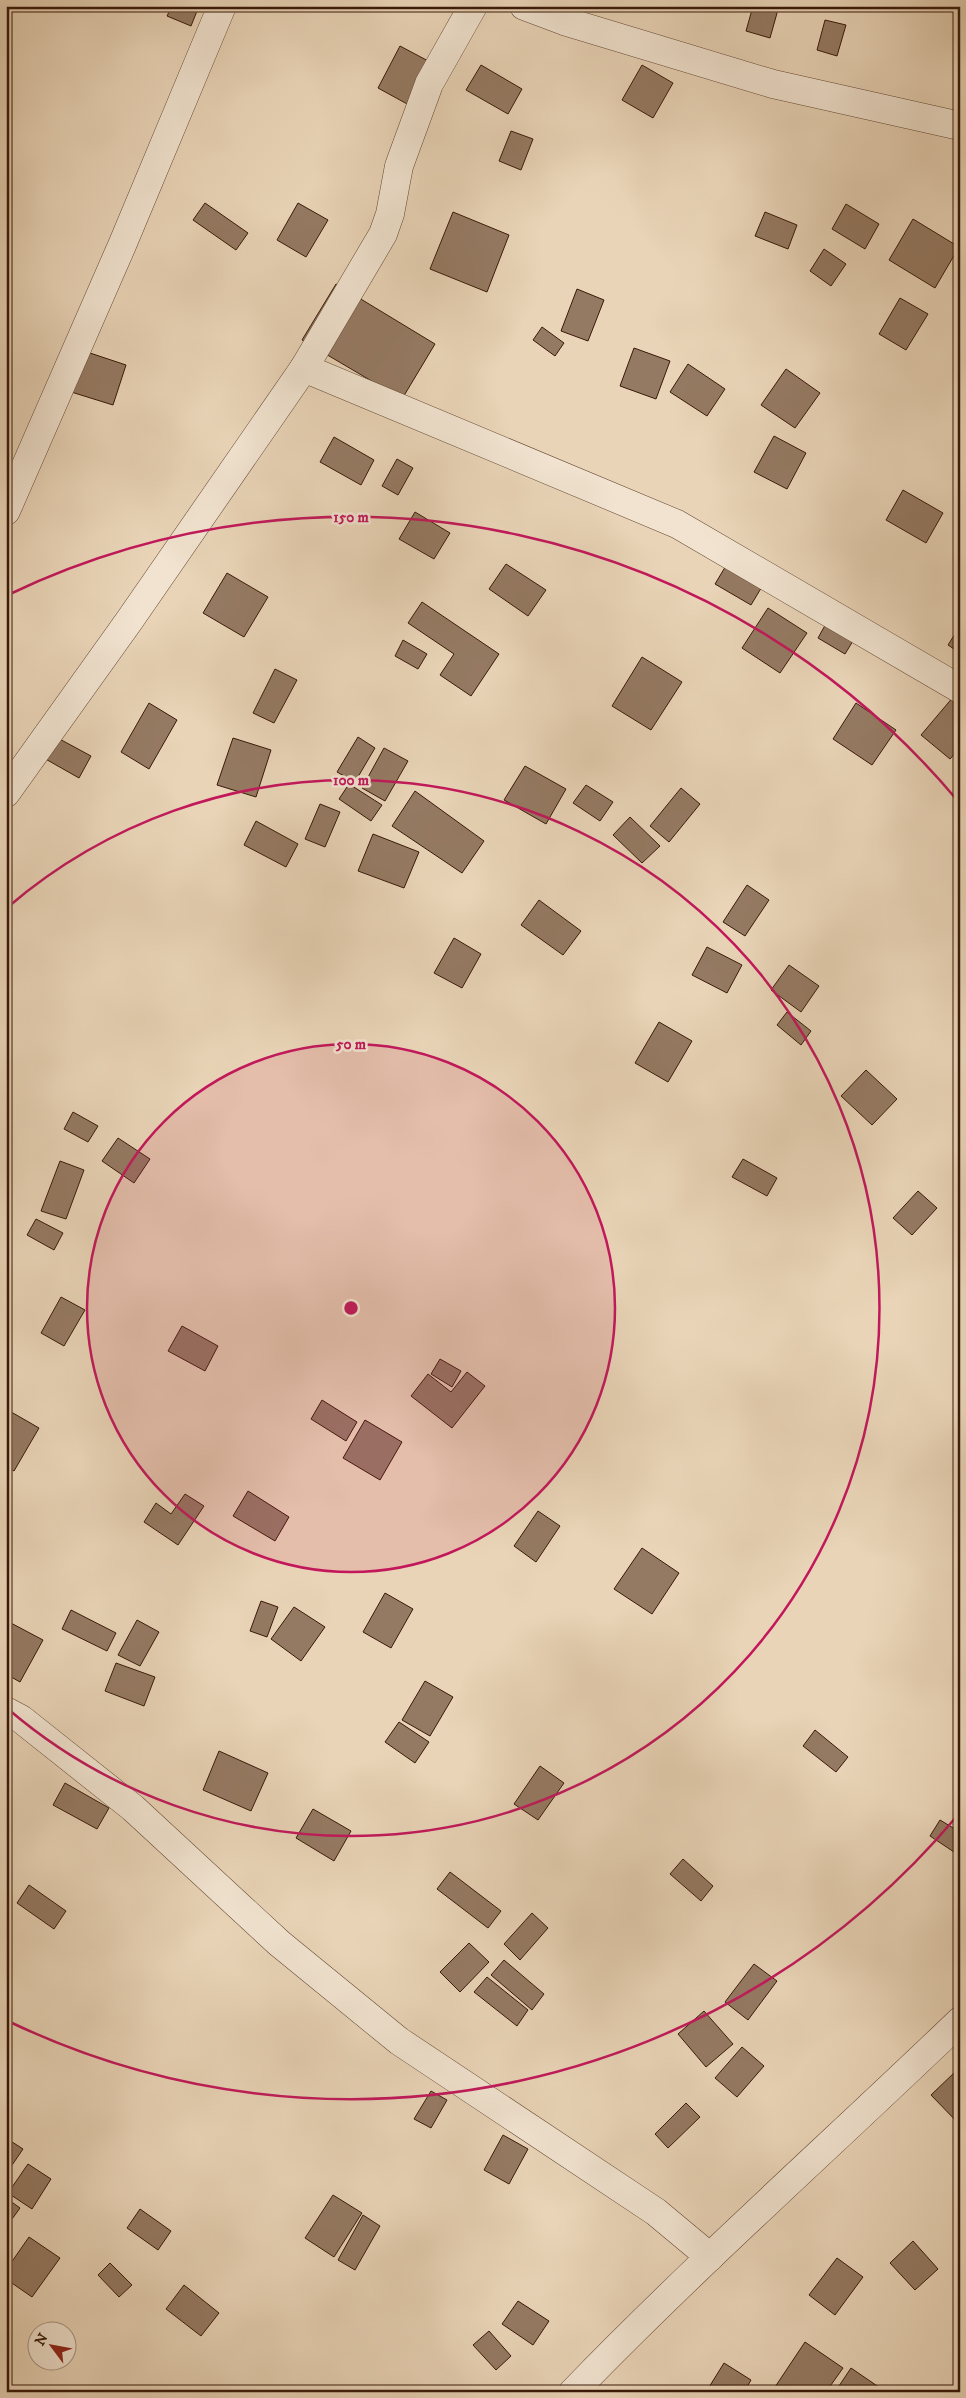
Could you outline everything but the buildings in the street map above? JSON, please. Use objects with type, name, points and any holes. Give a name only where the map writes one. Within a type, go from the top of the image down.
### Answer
[{"type":"street","points":[[6,511],[123,243],[222,6]]},
{"type":"street","points":[[6,793],[129,621],[304,368],[383,234],[390,214],[399,166],[429,84],[473,6]]},
{"type":"street","points":[[524,6],[564,21],[773,84],[960,126]]},
{"type":"street","points":[[304,368],[678,524],[960,689]]},
{"type":"street","points":[[6,1711],[21,1719],[133,1808],[279,1943],[399,2041],[656,2212],[710,2257]]},
{"type":"street","points":[[573,2392],[710,2257],[960,2021]]}]
